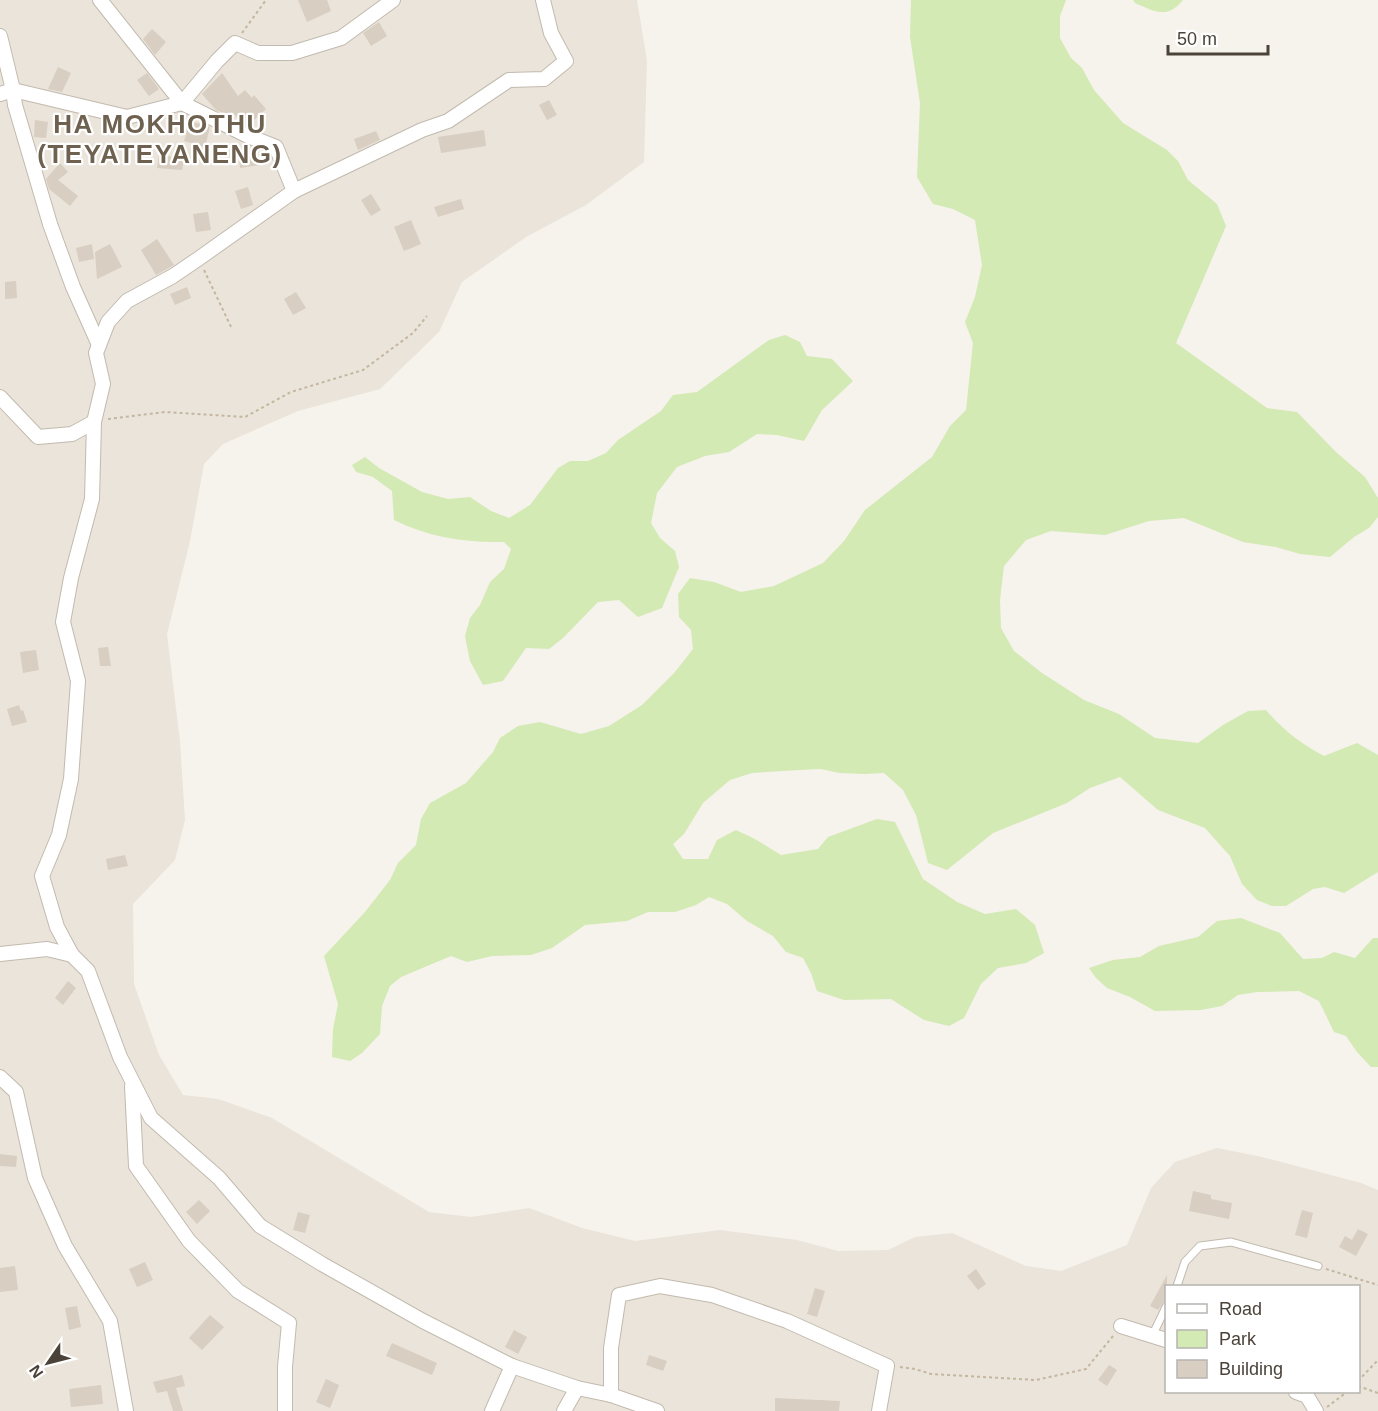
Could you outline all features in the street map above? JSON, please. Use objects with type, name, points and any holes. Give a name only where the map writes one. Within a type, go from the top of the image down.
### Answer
[{"type":"street","points":[[100,0],[182,103],[248,136],[276,147],[294,191]]},
{"type":"street","points":[[7,92],[127,117],[182,103],[235,43],[258,53],[292,53],[341,38],[393,0]]},
{"type":"street","points":[[543,0],[551,33],[566,61],[544,79],[509,80],[448,121],[422,130],[294,191],[173,276],[127,301],[108,322],[96,353],[103,384],[94,422],[92,499],[71,578],[63,622],[78,681],[70,778],[59,835],[42,876],[57,927],[72,955],[88,971],[120,1056],[151,1118],[219,1178],[260,1226],[423,1321],[512,1366],[657,1411]]},
{"type":"street","points":[[0,36],[7,92],[15,105],[50,224],[73,287],[99,345]]},
{"type":"street","points":[[0,397],[38,437],[72,434],[94,422]]},
{"type":"street","points":[[0,954],[47,949],[72,955]]},
{"type":"street","points":[[0,1077],[16,1092],[35,1178],[65,1246],[110,1321],[126,1411]]},
{"type":"street","points":[[132,1080],[136,1166],[189,1241],[238,1291],[290,1323],[285,1367],[285,1411]]},
{"type":"street","points":[[611,1395],[611,1348],[619,1295],[660,1286],[712,1295],[787,1321],[887,1366],[879,1411]]},
{"type":"street","points":[[1121,1326],[1165,1339]]},
{"type":"street","points":[[492,1411],[512,1366]]},
{"type":"street","points":[[564,1411],[578,1388]]},
{"type":"street","points":[[1299,1393],[1307,1396],[1316,1411]]},
{"type":"lane","points":[[1178,1285],[1185,1262],[1200,1246],[1231,1242],[1318,1266]]},
{"type":"lane","points":[[1153,1334],[1165,1311]]},
{"type":"path","points":[[235,43],[266,0]]},
{"type":"path","points":[[198,259],[232,329]]},
{"type":"path","points":[[94,422],[165,412],[245,417],[291,392],[363,370],[413,333],[427,316]]},
{"type":"path","points":[[1318,1266],[1378,1285]]},
{"type":"path","points":[[887,1366],[915,1369],[931,1374],[1036,1380],[1086,1370],[1121,1326]]},
{"type":"path","points":[[1360,1380],[1378,1360]]},
{"type":"path","points":[[1360,1386],[1378,1394]]},
{"type":"path","points":[[1323,1411],[1346,1393]]},
{"type":"shaded area","points":[[0,0],[637,0],[647,61],[644,162],[586,205],[526,237],[462,282],[439,332],[380,389],[298,411],[223,444],[204,464],[190,541],[167,634],[180,742],[185,820],[175,860],[133,904],[134,984],[159,1055],[183,1095],[218,1099],[272,1118],[429,1212],[471,1217],[529,1208],[582,1228],[635,1241],[720,1230],[797,1240],[838,1251],[888,1250],[915,1237],[952,1233],[1026,1266],[1061,1271],[1127,1245],[1151,1188],[1175,1162],[1217,1148],[1262,1157],[1361,1183],[1378,1190],[1378,1411],[0,1411]]},
{"type":"green space","points":[[911,0],[1066,0],[1060,16],[1060,38],[1071,58],[1082,68],[1094,90],[1123,123],[1167,150],[1178,161],[1188,180],[1217,204],[1226,226],[1176,343],[1267,408],[1297,412],[1337,453],[1365,477],[1378,498],[1378,517],[1369,528],[1330,557],[1300,554],[1276,547],[1243,542],[1184,518],[1149,521],[1105,535],[1051,531],[1026,540],[1004,566],[1000,600],[1001,628],[1014,651],[1042,673],[1084,700],[1119,714],[1155,738],[1198,743],[1248,711],[1266,710],[1293,736],[1324,756],[1357,743],[1378,755],[1378,872],[1344,893],[1325,887],[1313,889],[1286,906],[1272,906],[1257,900],[1242,884],[1230,856],[1205,828],[1158,810],[1120,777],[1090,788],[1067,803],[993,833],[947,870],[928,863],[916,815],[903,790],[884,773],[839,773],[821,769],[752,773],[730,780],[703,803],[684,834],[673,844],[683,859],[708,859],[717,840],[736,830],[781,855],[818,849],[828,837],[877,819],[895,822],[923,879],[957,902],[985,914],[1016,909],[1035,925],[1044,953],[1026,963],[998,968],[981,984],[964,1018],[949,1026],[924,1020],[891,999],[844,1000],[817,991],[803,958],[786,952],[773,936],[747,921],[727,904],[709,897],[696,905],[675,912],[648,912],[627,921],[585,925],[552,948],[531,955],[492,956],[467,962],[451,956],[401,977],[390,986],[382,1006],[380,1034],[362,1053],[350,1061],[332,1057],[333,1029],[338,1004],[324,956],[365,912],[390,880],[398,863],[416,845],[421,819],[430,803],[466,783],[493,752],[500,738],[518,726],[540,722],[581,734],[609,726],[642,705],[675,672],[693,649],[691,630],[679,617],[678,594],[690,578],[714,582],[741,592],[774,586],[823,563],[844,541],[865,510],[932,457],[950,426],[966,410],[973,343],[965,322],[975,297],[982,265],[975,220],[953,209],[933,204],[917,177],[920,103],[910,37]]},
{"type":"green space","points":[[1133,0],[1183,0],[1171,10],[1160,12],[1148,9]]},
{"type":"green space","points":[[785,335],[800,342],[807,356],[832,359],[853,381],[822,410],[804,441],[777,435],[757,434],[729,452],[705,456],[677,467],[657,493],[651,523],[660,538],[675,551],[679,567],[662,608],[638,617],[619,600],[598,602],[549,649],[526,648],[503,681],[483,685],[470,661],[465,636],[470,618],[480,605],[490,582],[504,569],[511,549],[504,542],[475,541],[433,535],[394,520],[392,491],[373,477],[356,472],[352,465],[365,457],[379,468],[422,492],[448,499],[470,497],[491,511],[509,518],[530,505],[558,468],[570,461],[588,461],[606,453],[618,440],[661,411],[673,395],[697,392],[769,340]]},
{"type":"green space","points":[[1241,918],[1280,933],[1303,959],[1322,958],[1334,952],[1355,958],[1373,938],[1378,938],[1378,1067],[1371,1067],[1346,1036],[1334,1032],[1319,1001],[1299,991],[1238,995],[1222,1006],[1201,1010],[1155,1011],[1130,997],[1107,988],[1089,968],[1113,960],[1140,957],[1159,946],[1198,937],[1217,921]]},
{"type":"building","points":[[298,0],[327,0],[331,11],[307,22]]},
{"type":"building","points":[[379,22],[387,36],[371,46],[363,33]]},
{"type":"building","points":[[152,29],[166,42],[155,55],[143,39]]},
{"type":"building","points":[[58,67],[71,73],[62,92],[48,89]]},
{"type":"building","points":[[147,73],[159,89],[149,96],[137,80]]},
{"type":"building","points":[[222,73],[238,96],[245,90],[252,98],[254,95],[266,109],[248,126],[233,113],[229,116],[216,110],[202,94]]},
{"type":"building","points":[[549,100],[557,115],[547,120],[539,105]]},
{"type":"building","points":[[35,120],[48,122],[46,138],[34,137]]},
{"type":"building","points":[[190,121],[210,127],[205,147],[184,141]]},
{"type":"building","points":[[484,130],[486,146],[441,153],[438,137]]},
{"type":"building","points":[[376,131],[380,140],[358,150],[354,139]]},
{"type":"building","points":[[175,152],[185,154],[182,170],[157,168],[159,155],[174,157]]},
{"type":"building","points":[[258,155],[260,165],[240,168],[239,157]]},
{"type":"building","points":[[60,163],[68,172],[58,180],[78,196],[70,206],[49,189],[46,179]]},
{"type":"building","points":[[248,187],[253,205],[241,209],[235,191]]},
{"type":"building","points":[[371,194],[381,210],[371,216],[361,200]]},
{"type":"building","points":[[461,199],[464,209],[438,217],[434,207]]},
{"type":"building","points":[[208,212],[211,230],[196,232],[193,214]]},
{"type":"building","points":[[411,220],[421,244],[404,251],[394,227]]},
{"type":"building","points":[[157,239],[174,265],[156,275],[141,250]]},
{"type":"building","points":[[92,244],[94,259],[79,262],[76,248]]},
{"type":"building","points":[[110,244],[122,267],[97,279],[95,252]]},
{"type":"building","points":[[16,281],[17,298],[5,299],[5,282]]},
{"type":"building","points":[[187,287],[191,298],[175,305],[170,294]]},
{"type":"building","points":[[296,292],[306,308],[293,315],[284,299]]},
{"type":"building","points":[[108,647],[111,666],[100,666],[98,648]]},
{"type":"building","points":[[36,650],[39,670],[23,673],[20,652]]},
{"type":"building","points":[[19,705],[27,722],[12,726],[7,709]]},
{"type":"building","points":[[125,855],[128,866],[108,870],[106,859]]},
{"type":"building","points":[[68,981],[76,988],[63,1005],[55,998]]},
{"type":"building","points":[[0,1154],[17,1156],[16,1167],[0,1166]]},
{"type":"building","points":[[1193,1191],[1211,1195],[1211,1199],[1232,1203],[1229,1219],[1189,1211]]},
{"type":"building","points":[[199,1200],[210,1211],[197,1224],[186,1212]]},
{"type":"building","points":[[1302,1210],[1313,1213],[1307,1238],[1295,1235]]},
{"type":"building","points":[[298,1212],[310,1215],[305,1233],[293,1230]]},
{"type":"building","points":[[1358,1229],[1368,1234],[1356,1256],[1339,1247],[1345,1236],[1352,1240]]},
{"type":"building","points":[[145,1262],[153,1280],[137,1287],[129,1269]]},
{"type":"building","points":[[15,1266],[18,1290],[0,1292],[0,1268]]},
{"type":"building","points":[[976,1269],[986,1284],[978,1290],[967,1276]]},
{"type":"building","points":[[1167,1275],[1165,1301],[1158,1310],[1150,1306]]},
{"type":"building","points":[[815,1288],[825,1291],[817,1317],[807,1314]]},
{"type":"building","points":[[77,1306],[81,1327],[69,1330],[65,1308]]},
{"type":"building","points":[[210,1315],[224,1327],[202,1350],[189,1338]]},
{"type":"building","points":[[514,1330],[527,1337],[518,1354],[505,1347]]},
{"type":"building","points":[[392,1343],[437,1363],[432,1375],[386,1356]]},
{"type":"building","points":[[649,1355],[667,1361],[663,1371],[646,1365]]},
{"type":"building","points":[[1109,1365],[1117,1370],[1107,1386],[1098,1380]]},
{"type":"building","points":[[182,1375],[185,1386],[176,1388],[183,1411],[173,1411],[167,1391],[157,1393],[153,1382]]},
{"type":"building","points":[[326,1379],[339,1385],[330,1408],[316,1402]]},
{"type":"building","points":[[101,1385],[103,1404],[71,1407],[69,1389]]},
{"type":"building","points":[[775,1398],[840,1401],[839,1411],[775,1411]]},
{"type":"district","name":"HA MOKHOTHU (TEYATEYANENG)","points":[[160,139]]}]
